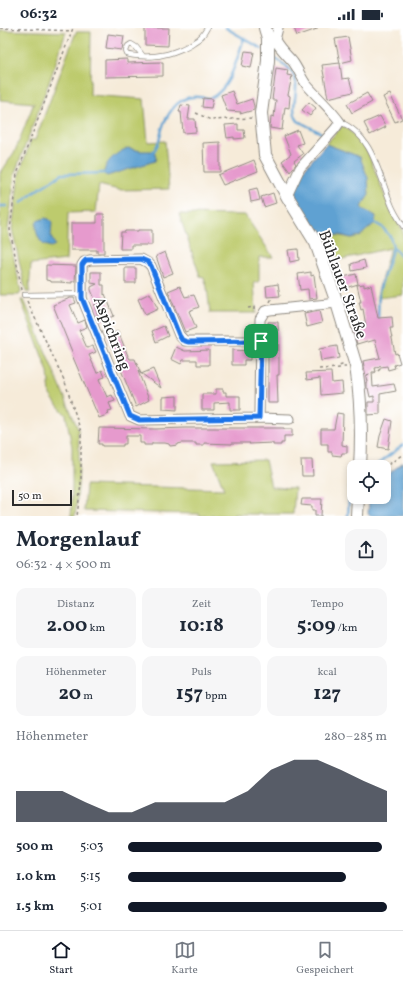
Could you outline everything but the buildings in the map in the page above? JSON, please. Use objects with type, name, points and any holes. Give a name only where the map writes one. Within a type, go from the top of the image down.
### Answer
[{"type":"street","points":[[278,28],[269,36],[294,63],[305,82],[340,122],[300,168],[287,196]]},
{"type":"street","name":"Bühlauer Straße","points":[[269,36],[262,117],[265,155],[287,196],[316,243],[337,303],[357,371],[360,398],[360,460]]},
{"type":"street","name":"Aspichring","points":[[261,341],[188,342],[182,340],[148,262],[141,259],[90,260],[84,262],[82,265],[82,298],[130,416],[139,420],[290,418]]},
{"type":"street","points":[[259,418],[261,341],[260,319],[266,311],[337,303]]},
{"type":"street","points":[[357,516],[358,504]]},
{"type":"lane","points":[[143,56],[162,55],[193,43],[200,38],[207,28]]},
{"type":"lane","points":[[340,122],[346,124],[370,149],[392,206],[403,226]]},
{"type":"lane","points":[[24,295],[82,294]]},
{"type":"path","points":[[0,28],[72,31]]},
{"type":"path","points":[[73,28],[17,174],[10,230],[22,290],[65,382],[81,432],[81,484],[77,516]]},
{"type":"path","points":[[196,113],[211,120],[262,117]]},
{"type":"path","points":[[319,369],[340,368],[342,365],[342,367],[357,371],[376,373],[380,369],[380,365]]},
{"type":"path","points":[[391,463],[403,454]]},
{"type":"green space","points":[[0,30],[66,32],[51,77],[15,173],[8,230],[21,292],[19,295],[0,295],[0,174],[15,151],[34,103],[0,100]]},
{"type":"green space","points":[[76,32],[91,32],[90,95],[144,99],[148,142],[165,141],[169,189],[119,190],[99,185],[96,212],[68,213],[66,260],[31,264],[30,292],[26,292],[12,229],[19,174],[31,140],[35,140]]},
{"type":"green space","points":[[343,125],[362,142],[368,153],[390,209],[403,231],[403,295],[377,298],[390,248],[338,260],[318,231],[326,234],[351,238],[376,216],[361,207],[363,204],[360,157],[326,144]]},
{"type":"green space","points":[[179,214],[245,215],[273,257],[259,257],[259,282],[254,282],[256,313],[210,313],[207,287],[204,277],[200,276]]},
{"type":"green space","points":[[21,300],[24,300],[78,429],[79,472],[75,516],[71,516],[72,447],[66,415],[50,395],[48,372]]},
{"type":"green space","points":[[265,460],[271,487],[295,488],[293,514],[234,514],[234,516],[200,516],[200,514],[84,511],[86,485],[224,489],[213,461]]},
{"type":"water","points":[[326,144],[360,157],[368,178],[369,195],[361,207],[376,216],[375,223],[360,236],[351,238],[340,235],[325,235],[318,231],[296,198],[294,188],[299,175]]},
{"type":"water","points":[[128,148],[141,151],[154,151],[156,158],[155,161],[107,176],[104,174],[106,165],[112,158]]},
{"type":"water","points":[[45,218],[52,222],[51,237],[55,245],[51,247],[42,243],[36,230],[37,221]]},
{"type":"water","points":[[403,462],[403,516],[370,516],[368,514],[369,504],[391,504],[391,472]]},
{"type":"waterway","points":[[226,28],[262,49]]},
{"type":"waterway","points":[[153,152],[158,144],[166,119],[177,104],[187,98],[192,97],[211,98],[224,87],[236,63],[244,38]]},
{"type":"waterway","points":[[276,59],[289,68],[296,81],[294,110],[298,121],[325,135]]},
{"type":"waterway","points":[[21,203],[37,190],[62,174],[107,173]]},
{"type":"waterway","points":[[0,206],[6,206]]},
{"type":"waterway","points":[[373,222],[382,227],[390,236],[393,247],[379,291],[378,320]]},
{"type":"waterway","points":[[393,247],[403,259]]},
{"type":"waterway","points":[[383,460],[403,445]]},
{"type":"waterway","points":[[348,516],[349,504]]},
{"type":"route","points":[[141,259],[148,262],[182,340],[193,342],[261,341],[259,418],[139,420],[130,416],[82,298],[82,265],[86,260],[141,259]]}]
